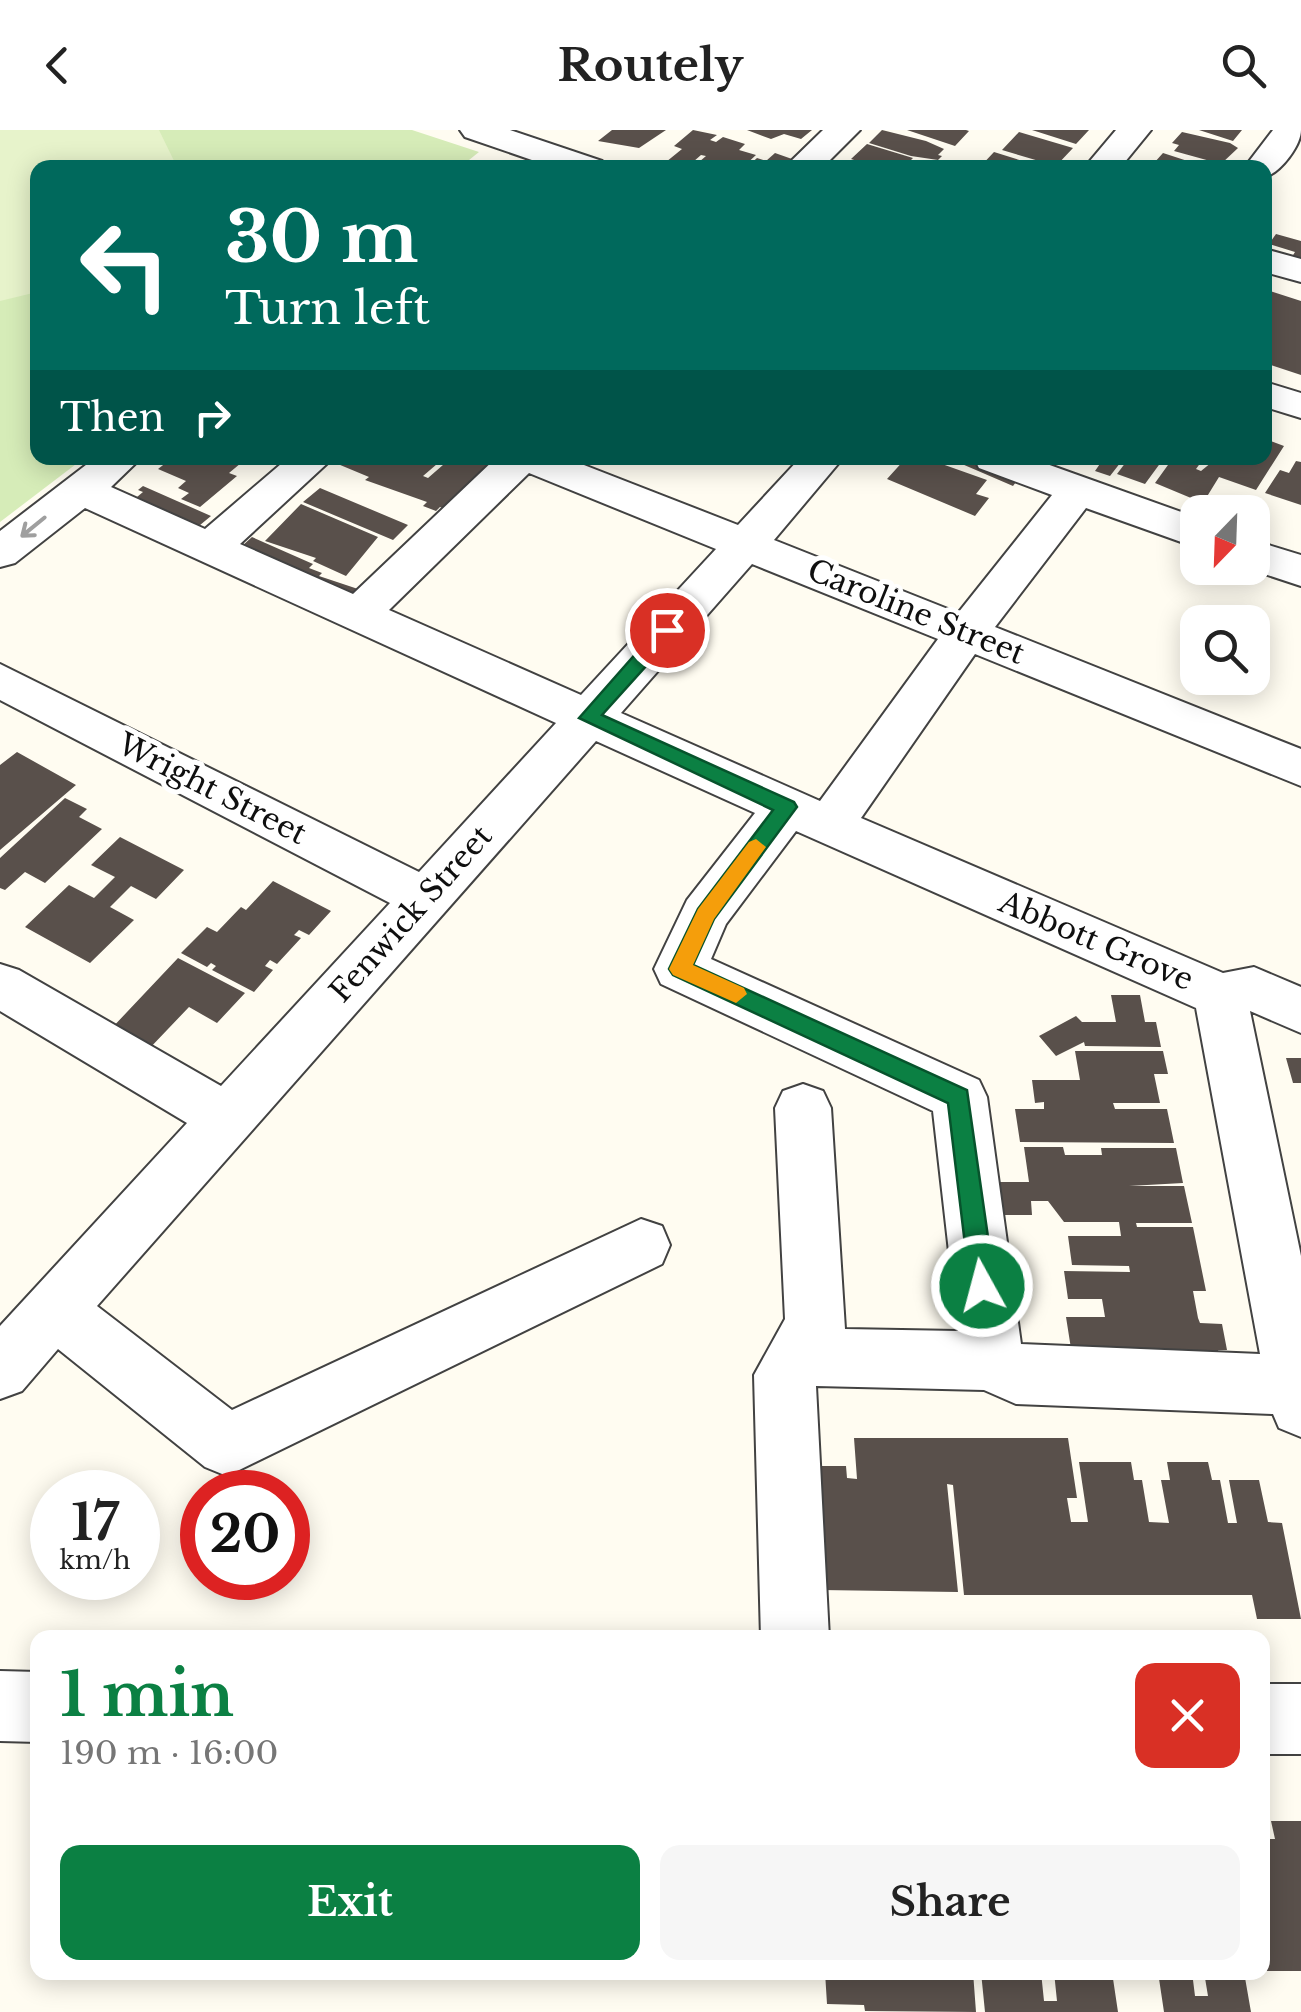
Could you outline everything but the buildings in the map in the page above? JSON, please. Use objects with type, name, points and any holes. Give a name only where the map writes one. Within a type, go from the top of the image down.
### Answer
[{"type":"street","points":[[477,130],[531,138],[574,160]]},
{"type":"street","points":[[810,160],[843,130]]},
{"type":"street","points":[[1108,160],[1134,130]]},
{"type":"street","points":[[1267,160],[1291,130]]},
{"type":"street","points":[[505,160],[531,138]]},
{"type":"street","points":[[1272,262],[1301,271]]},
{"type":"street","points":[[1272,396],[1301,406]]},
{"type":"street","points":[[0,554],[113,465]]},
{"type":"street","points":[[210,547],[306,465]]},
{"type":"street","points":[[359,614],[513,465]]},
{"type":"street","name":"Caroline Street","points":[[548,465],[1301,768]]},
{"type":"street","name":"Fenwick Street","points":[[0,1370],[817,465]]},
{"type":"street","points":[[1010,465],[1180,527]]},
{"type":"street","name":"Abbott Grove","points":[[79,490],[808,816],[1220,995],[1300,1400]]},
{"type":"street","points":[[992,1361],[959,1097],[680,969],[705,914],[808,816],[967,632],[1078,490]]},
{"type":"street","points":[[1270,560],[1301,571]]},
{"type":"street","name":"Wright Street","points":[[0,680],[425,898]]},
{"type":"street","points":[[0,985],[226,1118]]},
{"type":"street","points":[[1220,995],[1254,990],[1301,1011]]},
{"type":"street","points":[[796,1630],[785,1375],[816,1325],[803,1108]]},
{"type":"street","points":[[54,1309],[228,1444],[641,1245]]},
{"type":"street","points":[[796,1358],[992,1361],[1016,1375],[1300,1400]]},
{"type":"street","points":[[0,1706],[30,1706]]},
{"type":"street","points":[[1270,1719],[1301,1720]]},
{"type":"green space","points":[[0,130],[412,130],[479,152],[469,160],[30,160],[30,465],[75,465],[0,522]]},
{"type":"green space","points":[[0,130],[159,130],[174,160],[30,160],[30,294],[0,301]]},
{"type":"slow traffic","points":[[736,994],[680,969],[705,914],[756,847]]},
{"type":"route","points":[[667,630],[588,718],[786,807],[705,914],[680,969],[959,1097],[982,1286]]}]
